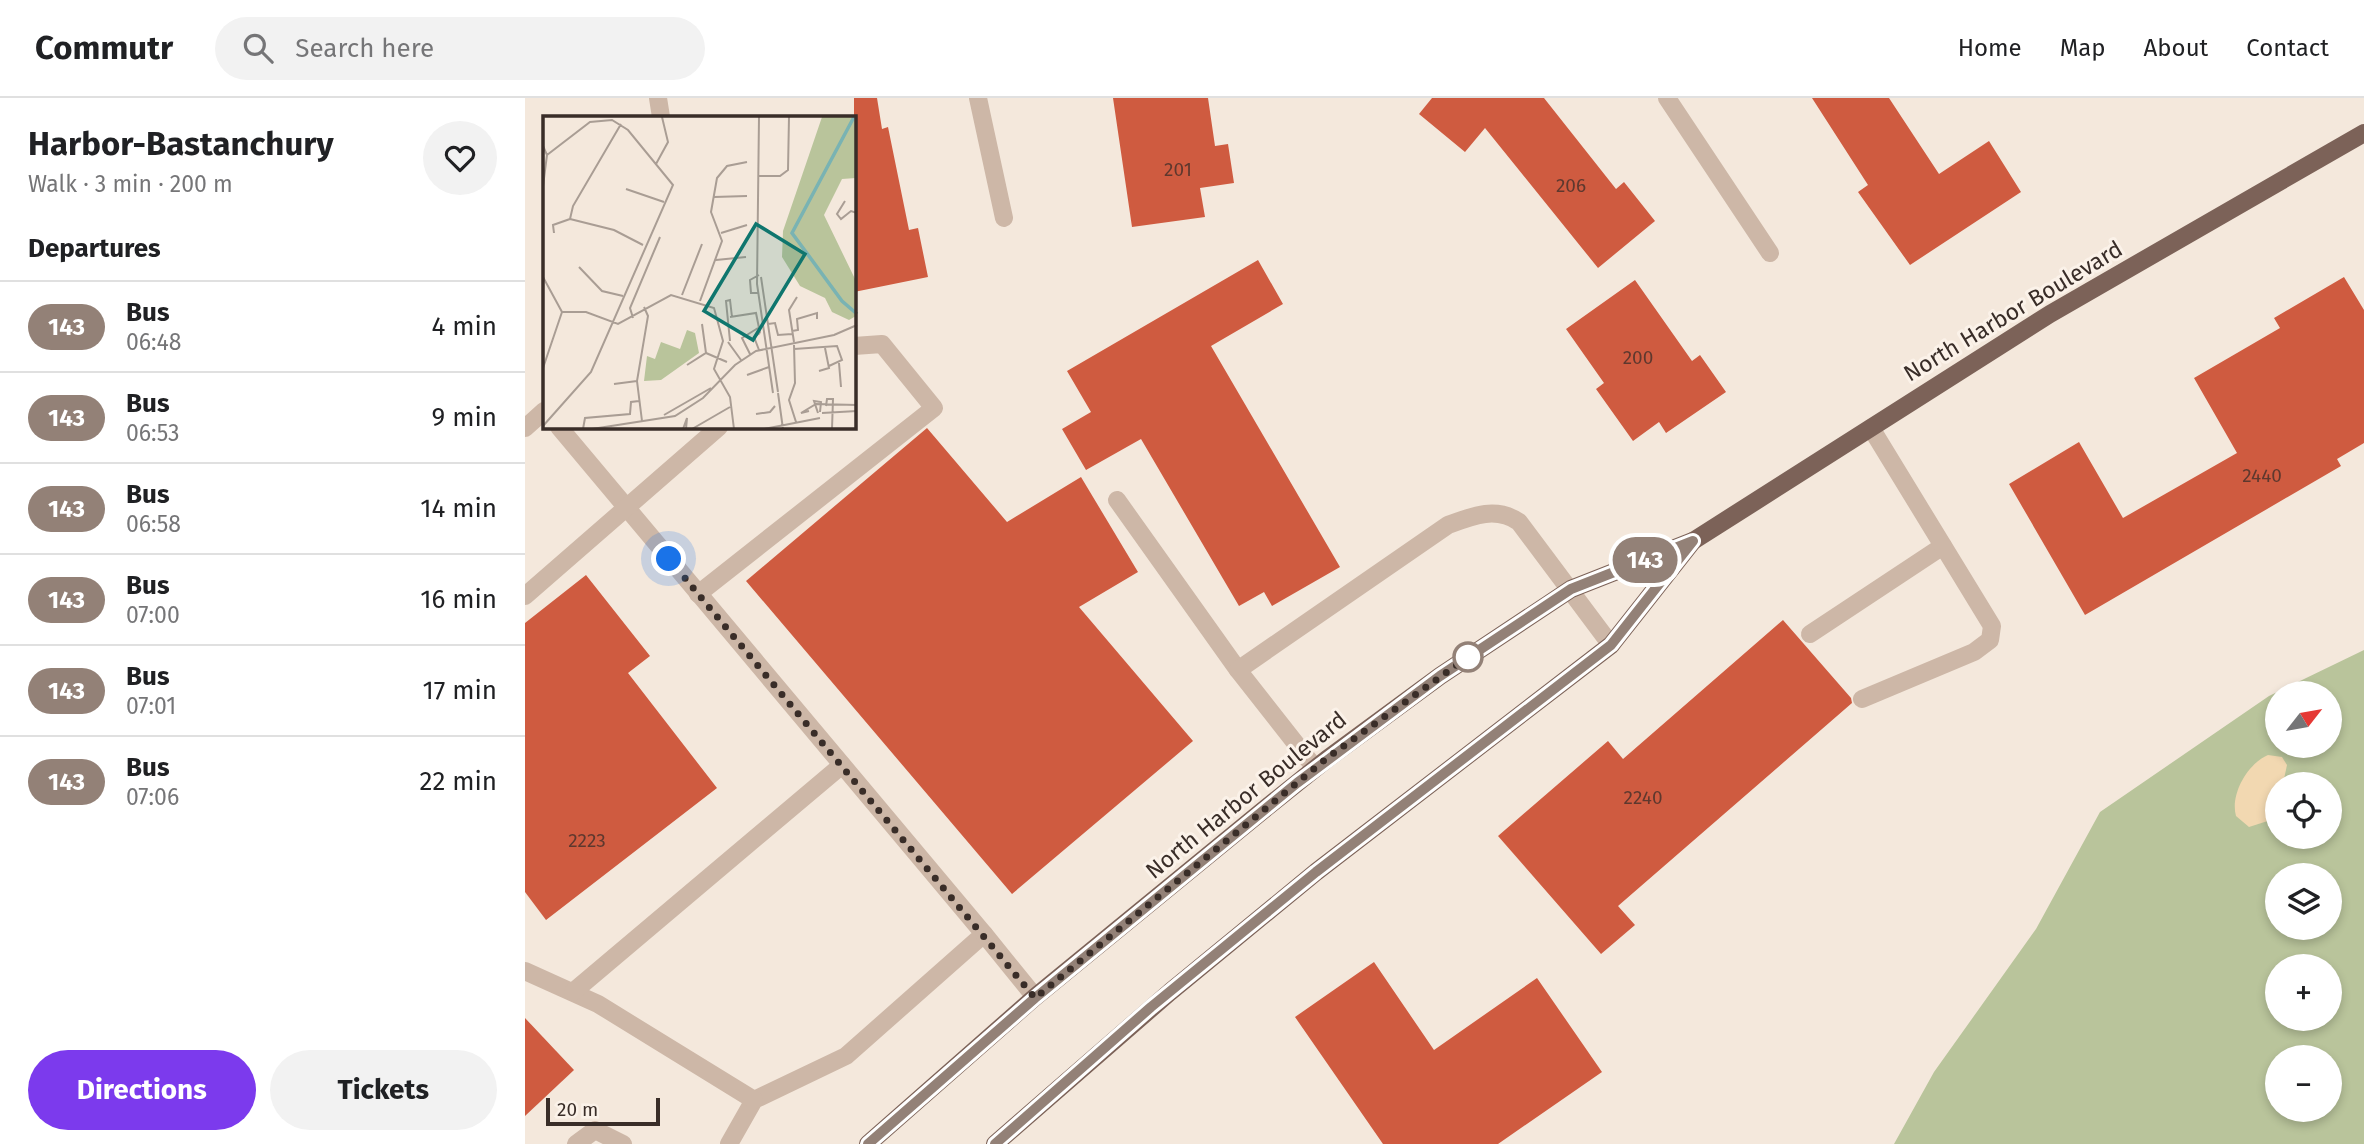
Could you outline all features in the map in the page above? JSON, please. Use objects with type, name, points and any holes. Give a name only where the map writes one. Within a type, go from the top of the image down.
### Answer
[{"type":"main road","name":"North Harbor Boulevard","points":[[868,1144],[1035,998],[1315,768],[1440,676],[1571,589],[1693,541],[2050,314],[2364,133]]},
{"type":"main road","name":"North Harbor Boulevard","points":[[995,1144],[1159,1000],[1316,872],[1611,645],[1693,541]]},
{"type":"street","points":[[658,98],[661,116]]},
{"type":"street","points":[[978,98],[1004,218]]},
{"type":"street","points":[[1667,98],[1770,253]]},
{"type":"street","points":[[698,594],[934,408],[882,344],[856,346]]},
{"type":"street","points":[[525,428],[543,412]]},
{"type":"street","points":[[1862,699],[1974,652],[1990,640],[1992,626],[1871,428]]},
{"type":"street","points":[[561,429],[1035,998]]},
{"type":"street","points":[[525,596],[717,429]]},
{"type":"street","points":[[1117,500],[1238,670],[1315,768]]},
{"type":"street","points":[[1238,670],[1448,525],[1485,513],[1502,513],[1519,522],[1611,645]]},
{"type":"street","points":[[1810,634],[1943,546]]},
{"type":"street","points":[[573,992],[842,765]]},
{"type":"street","points":[[729,1144],[754,1100],[846,1056],[984,934]]},
{"type":"street","points":[[525,971],[573,992],[754,1100]]},
{"type":"street","points":[[576,1144],[595,1130],[623,1144]]},
{"type":"green space","points":[[2364,650],[2364,1144],[1894,1144],[1934,1072],[2036,929],[2100,812],[2265,699],[2265,758],[2342,758],[2342,681],[2300,681]]},
{"type":"sand","points":[[2265,756],[2283,758],[2287,765],[2286,772],[2265,772],[2265,822],[2249,827],[2236,816],[2236,799],[2242,781]]},
{"type":"building","points":[[854,98],[877,98],[882,129],[888,127],[909,230],[918,228],[928,277],[856,292]]},
{"type":"building","points":[[1113,98],[1208,98],[1215,146],[1228,144],[1234,183],[1200,188],[1205,217],[1132,227]]},
{"type":"building","points":[[1432,98],[1544,98],[1616,189],[1624,182],[1655,221],[1598,268],[1485,128],[1465,152],[1419,114]]},
{"type":"building","points":[[1812,98],[1889,98],[1939,174],[1989,141],[2021,192],[1910,265],[1858,192],[1868,185]]},
{"type":"building","points":[[1258,260],[1283,304],[1211,346],[1340,567],[1272,606],[1264,592],[1239,606],[1141,439],[1086,470],[1062,429],[1091,412],[1067,371]]},
{"type":"building","points":[[2344,277],[2364,310],[2364,443],[2337,459],[2341,466],[2085,615],[2009,484],[2079,442],[2123,518],[2237,453],[2194,378],[2280,328],[2274,318]]},
{"type":"building","points":[[1635,280],[1692,361],[1700,355],[1726,392],[1666,433],[1659,422],[1633,441],[1596,389],[1604,383],[1566,329]]},
{"type":"building","points":[[927,428],[1007,522],[1081,477],[1138,572],[1079,607],[1193,741],[1012,894],[746,581]]},
{"type":"building","points":[[586,575],[650,656],[628,673],[717,788],[546,920],[525,892],[525,623]]},
{"type":"building","points":[[1783,620],[1851,698],[1852,703],[1618,906],[1635,925],[1601,954],[1498,836],[1608,741],[1623,759]]},
{"type":"building","points":[[1374,962],[1434,1050],[1537,978],[1602,1072],[1498,1144],[1383,1144],[1295,1017]]},
{"type":"building","points":[[525,1018],[574,1070],[525,1116]]},
{"type":"bus line","name":"143","points":[[868,1144],[1035,998],[1327,758],[1440,676],[1571,589],[1693,541],[1611,645],[1316,872],[1151,1007],[995,1144]]},
{"type":"route","points":[[669,559],[1035,998],[1327,758],[1468,657]]}]
